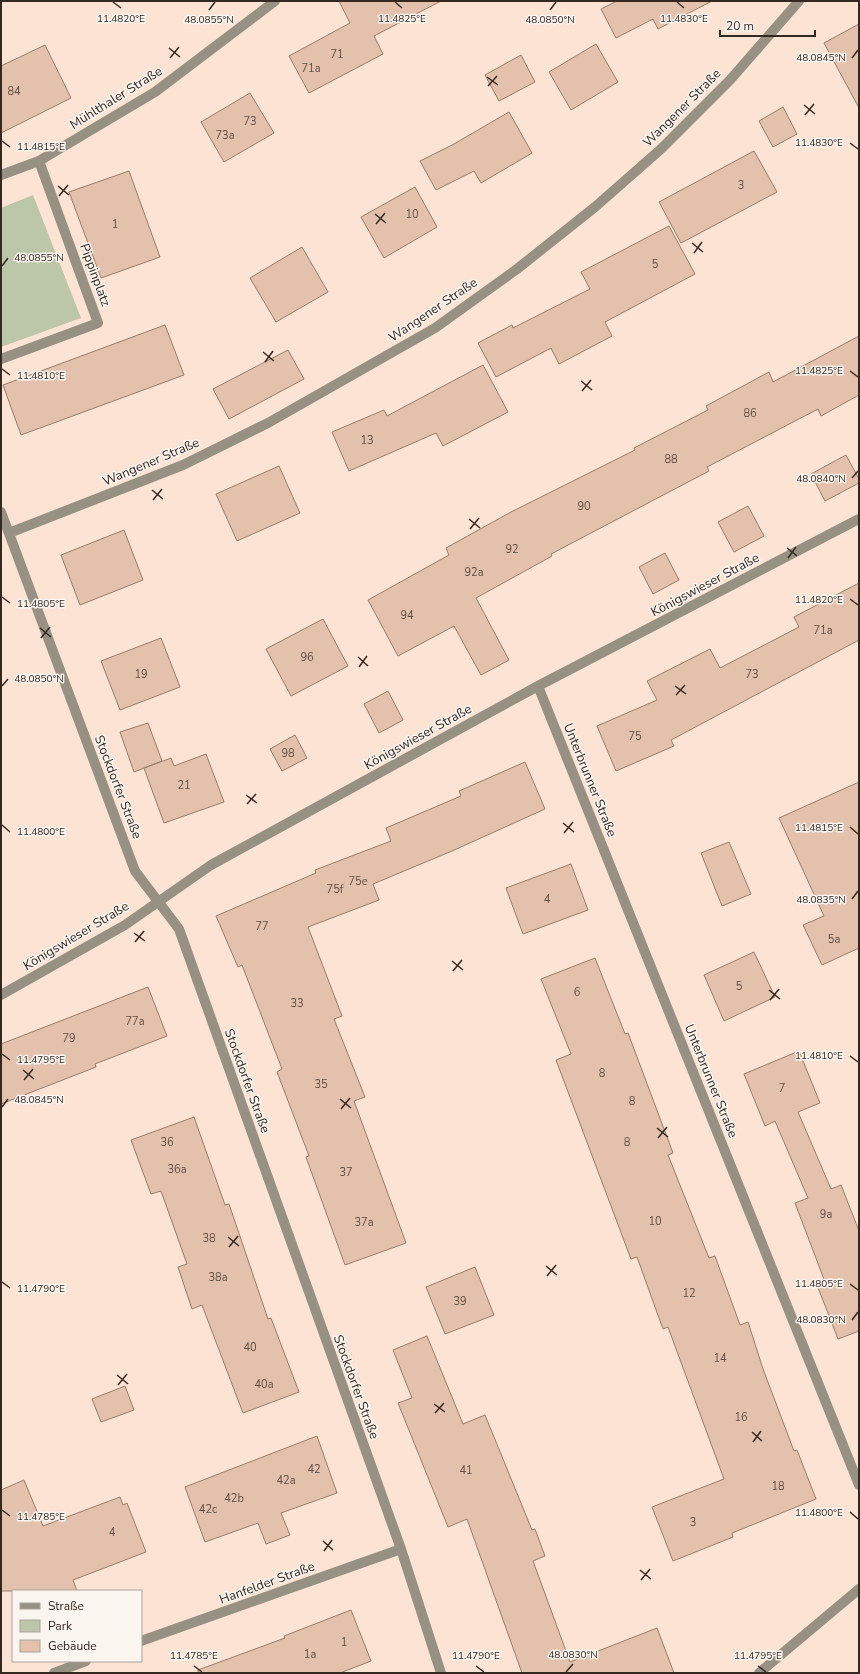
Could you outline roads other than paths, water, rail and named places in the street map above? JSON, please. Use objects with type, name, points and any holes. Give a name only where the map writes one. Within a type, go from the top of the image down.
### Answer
[{"type":"street","name":"Mühlthaler Straße","points":[[1,175],[39,161],[154,92],[275,1]]},
{"type":"street","name":"Wangener Straße","points":[[9,533],[190,461],[268,423],[435,328],[517,268],[595,207],[661,149],[730,80],[799,1]]},
{"type":"street","name":"Pippinplatz","points":[[1,359],[98,323],[39,161]]},
{"type":"street","name":"Stockdorfer Straße","points":[[1,512],[135,871],[179,929],[401,1549],[441,1673]]},
{"type":"street","name":"Königswieser Straße","points":[[1,995],[125,925],[157,901],[211,865],[538,686],[859,519]]},
{"type":"street","name":"Unterbrunner Straße","points":[[538,686],[859,1485]]},
{"type":"street","name":"Hanfelder Straße","points":[[142,1641],[401,1549]]},
{"type":"street","points":[[759,1673],[859,1590]]},
{"type":"street","points":[[54,1673],[83,1662]]}]
